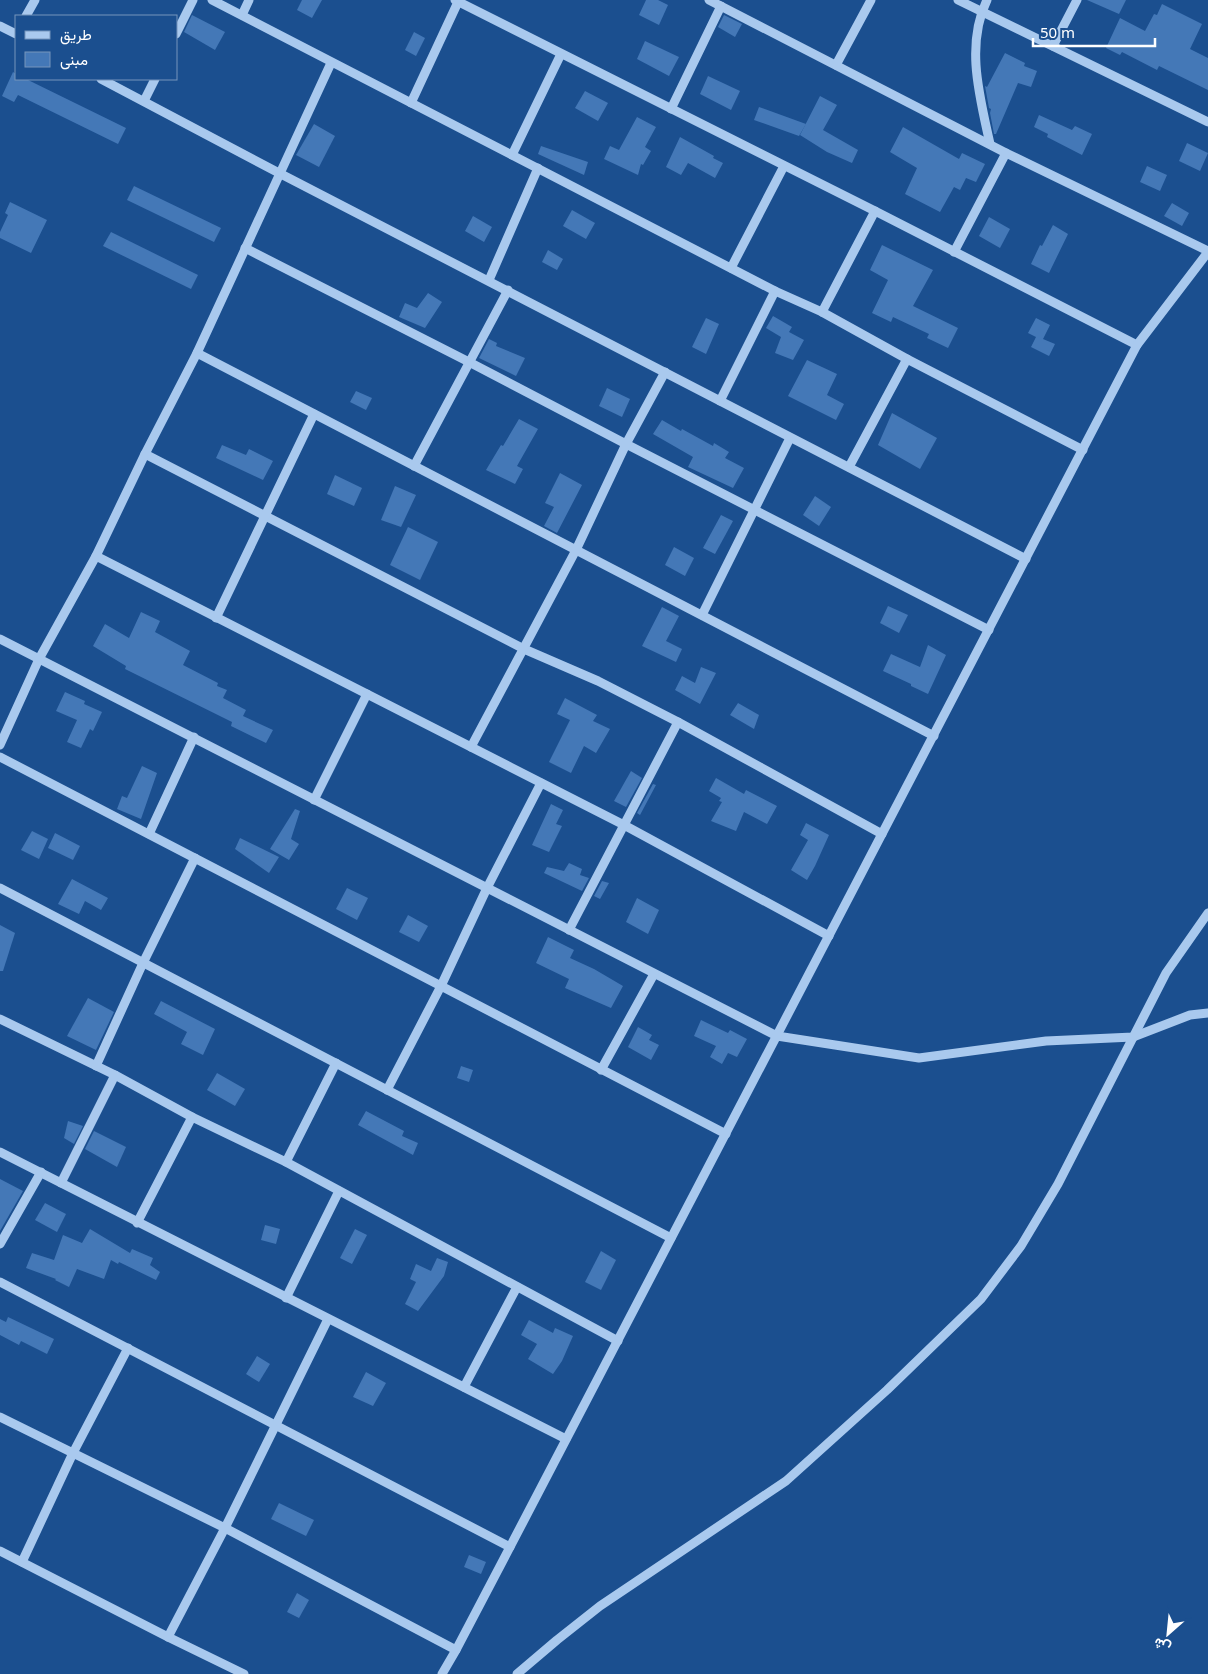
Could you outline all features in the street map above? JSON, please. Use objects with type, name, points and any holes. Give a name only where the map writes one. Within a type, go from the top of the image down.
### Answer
[{"type":"street","points":[[27,15],[35,0]]},
{"type":"street","points":[[178,30],[193,0]]},
{"type":"street","points":[[212,0],[731,268],[822,312],[907,359],[1083,450]]},
{"type":"street","points":[[242,15],[250,0]]},
{"type":"street","points":[[442,1674],[618,1341],[1137,345],[1208,252],[1006,153],[709,0]]},
{"type":"street","points":[[836,65],[871,0]]},
{"type":"street","points":[[958,0],[1208,122]]},
{"type":"street","points":[[987,0],[982,11],[977,34],[976,52],[982,108],[990,144]]},
{"type":"street","points":[[1053,46],[1077,0]]},
{"type":"street","points":[[411,103],[456,1],[1137,345]]},
{"type":"street","points":[[671,109],[721,6]]},
{"type":"street","points":[[0,26],[15,34]]},
{"type":"street","points":[[512,155],[562,54]]},
{"type":"street","points":[[0,745],[39,659],[96,556],[198,353],[331,63]]},
{"type":"street","points":[[103,80],[1026,559]]},
{"type":"street","points":[[144,101],[154,80]]},
{"type":"street","points":[[954,252],[1006,153]]},
{"type":"street","points":[[731,268],[784,166]]},
{"type":"street","points":[[489,280],[538,168]]},
{"type":"street","points":[[822,312],[875,211]]},
{"type":"street","points":[[245,248],[989,630]]},
{"type":"street","points":[[414,466],[508,290]]},
{"type":"street","points":[[720,401],[776,291]]},
{"type":"street","points":[[198,353],[934,736]]},
{"type":"street","points":[[849,467],[907,359]]},
{"type":"street","points":[[472,747],[576,550],[626,444],[665,372]]},
{"type":"street","points":[[216,618],[314,414]]},
{"type":"street","points":[[702,615],[790,438]]},
{"type":"street","points":[[146,454],[524,649],[598,681],[678,722],[882,834]]},
{"type":"street","points":[[96,556],[624,824],[829,936]]},
{"type":"street","points":[[0,639],[777,1036],[918,1058],[1046,1041],[1133,1037],[1190,1015],[1208,1013]]},
{"type":"street","points":[[314,800],[367,694]]},
{"type":"street","points":[[569,930],[678,722]]},
{"type":"street","points":[[149,834],[194,737]]},
{"type":"street","points":[[0,757],[726,1134]]},
{"type":"street","points":[[387,1090],[441,986],[487,888],[541,782]]},
{"type":"street","points":[[96,1066],[143,963],[195,858]]},
{"type":"street","points":[[0,888],[671,1238]]},
{"type":"street","points":[[517,1674],[600,1606],[786,1481],[887,1390],[981,1299],[1021,1246],[1058,1184],[1166,973],[1208,913]]},
{"type":"street","points":[[601,1070],[654,974]]},
{"type":"street","points":[[0,1019],[286,1162],[618,1341]]},
{"type":"street","points":[[286,1162],[336,1063]]},
{"type":"street","points":[[61,1183],[115,1075]]},
{"type":"street","points":[[137,1222],[192,1116]]},
{"type":"street","points":[[0,1152],[566,1439]]},
{"type":"street","points":[[0,1244],[41,1172]]},
{"type":"street","points":[[286,1298],[339,1191]]},
{"type":"street","points":[[0,1282],[510,1547]]},
{"type":"street","points":[[464,1387],[517,1287]]},
{"type":"street","points":[[168,1637],[225,1528],[328,1319]]},
{"type":"street","points":[[22,1562],[73,1453],[128,1348]]},
{"type":"street","points":[[0,1417],[225,1528],[456,1650]]},
{"type":"street","points":[[0,1551],[244,1674]]},
{"type":"building","points":[[302,0],[322,0],[312,18],[297,10]]},
{"type":"building","points":[[646,0],[658,0],[668,5],[659,25],[639,15]]},
{"type":"building","points":[[1087,0],[1126,0],[1119,14]]},
{"type":"building","points":[[1162,4],[1202,24],[1190,49],[1208,58],[1208,90],[1159,66],[1157,70],[1122,52],[1120,55],[1106,48],[1120,18],[1145,31],[1154,14],[1157,15]]},
{"type":"building","points":[[192,15],[225,32],[215,50],[184,32]]},
{"type":"building","points":[[724,15],[742,24],[735,37],[718,27]]},
{"type":"building","points":[[414,32],[425,38],[416,56],[405,50]]},
{"type":"building","points":[[645,41],[679,57],[669,76],[637,59]]},
{"type":"building","points":[[1005,53],[1025,63],[1024,66],[1037,71],[1031,87],[1018,83],[996,134],[994,134],[991,109],[989,108],[985,86],[987,87]]},
{"type":"building","points":[[13,72],[15,73],[15,80],[28,80],[126,128],[118,144],[18,95],[14,102],[2,96]]},
{"type":"building","points":[[708,76],[740,91],[731,110],[700,94]]},
{"type":"building","points":[[585,91],[608,103],[598,121],[575,108]]},
{"type":"building","points":[[820,96],[837,105],[823,130],[858,150],[852,163],[827,152],[800,135]]},
{"type":"building","points":[[759,107],[806,124],[799,136],[754,120]]},
{"type":"building","points":[[1039,115],[1072,130],[1075,126],[1092,134],[1082,155],[1047,137],[1048,134],[1034,127]]},
{"type":"building","points":[[637,117],[656,127],[645,147],[651,151],[643,165],[641,164],[638,175],[604,159],[610,146],[619,150]]},
{"type":"building","points":[[314,124],[335,136],[319,167],[296,155]]},
{"type":"building","points":[[903,127],[959,159],[962,153],[985,164],[976,182],[966,178],[960,190],[954,187],[940,212],[905,194],[917,168],[890,152]]},
{"type":"building","points":[[680,137],[723,163],[715,178],[688,163],[681,175],[666,167]]},
{"type":"building","points":[[1187,143],[1208,153],[1200,171],[1179,161]]},
{"type":"building","points":[[541,146],[588,162],[584,175],[538,154]]},
{"type":"building","points":[[1147,166],[1167,175],[1160,191],[1140,182]]},
{"type":"building","points":[[134,186],[221,228],[214,242],[127,200]]},
{"type":"building","points":[[10,202],[47,220],[31,253],[0,238],[0,232],[8,215],[5,213]]},
{"type":"building","points":[[1172,203],[1189,213],[1182,226],[1164,216]]},
{"type":"building","points":[[572,210],[595,223],[586,239],[563,226]]},
{"type":"building","points":[[473,216],[492,227],[484,242],[465,231]]},
{"type":"building","points":[[989,217],[1010,229],[1000,248],[979,236]]},
{"type":"building","points":[[1053,225],[1068,234],[1049,273],[1031,264]]},
{"type":"building","points":[[111,232],[198,275],[191,289],[103,246]]},
{"type":"building","points":[[882,245],[933,270],[913,306],[958,328],[948,348],[927,338],[929,334],[893,317],[891,322],[872,313],[888,280],[870,270]]},
{"type":"building","points":[[548,250],[563,259],[557,270],[542,262]]},
{"type":"building","points":[[428,293],[442,302],[425,328],[399,317],[405,303],[417,308]]},
{"type":"building","points":[[773,316],[792,327],[789,332],[804,340],[793,360],[775,353],[781,337],[766,328]]},
{"type":"building","points":[[706,318],[719,324],[706,354],[692,347]]},
{"type":"building","points":[[1036,318],[1050,325],[1043,339],[1055,344],[1049,356],[1031,347],[1036,337],[1028,333]]},
{"type":"building","points":[[489,339],[497,343],[496,346],[525,358],[516,376],[479,358]]},
{"type":"building","points":[[807,360],[837,374],[827,395],[844,404],[836,420],[788,396]]},
{"type":"building","points":[[607,388],[630,399],[622,417],[599,406]]},
{"type":"building","points":[[356,391],[372,398],[366,410],[350,402]]},
{"type":"building","points":[[892,413],[937,438],[920,469],[878,445]]},
{"type":"building","points":[[519,419],[538,429],[517,466],[523,469],[515,484],[486,470]]},
{"type":"building","points":[[662,420],[681,431],[682,429],[713,446],[714,443],[729,452],[725,458],[744,468],[733,488],[688,467],[693,457],[653,434]]},
{"type":"building","points":[[222,445],[246,455],[249,449],[273,461],[263,480],[216,458]]},
{"type":"building","points":[[560,473],[582,485],[557,533],[544,526],[554,507],[545,503]]},
{"type":"building","points":[[335,475],[362,488],[354,506],[327,494]]},
{"type":"building","points":[[395,486],[416,495],[401,527],[381,520]]},
{"type":"building","points":[[815,496],[831,507],[819,526],[803,515]]},
{"type":"building","points":[[721,515],[733,521],[715,554],[703,548]]},
{"type":"building","points":[[408,527],[438,542],[420,580],[390,565]]},
{"type":"building","points":[[674,547],[694,558],[685,576],[665,565]]},
{"type":"building","points":[[888,606],[908,615],[899,633],[880,623]]},
{"type":"building","points":[[662,607],[679,616],[666,641],[682,649],[676,662],[642,646]]},
{"type":"building","points":[[141,612],[160,621],[155,632],[190,651],[183,665],[218,683],[217,686],[227,690],[223,698],[246,710],[243,716],[273,730],[266,743],[231,726],[232,722],[125,669],[126,666],[93,646],[105,624],[129,638]]},
{"type":"building","points":[[928,645],[946,655],[928,694],[883,671],[891,654],[920,667]]},
{"type":"building","points":[[701,667],[716,673],[700,704],[675,690],[682,676],[695,683]]},
{"type":"building","points":[[65,692],[85,701],[84,704],[102,712],[93,731],[90,729],[81,748],[67,742],[77,720],[56,711]]},
{"type":"building","points":[[565,698],[597,715],[593,721],[610,729],[596,753],[584,746],[571,773],[549,762],[570,720],[557,714]]},
{"type":"building","points":[[738,703],[759,715],[754,729],[730,715]]},
{"type":"building","points":[[142,766],[157,773],[141,819],[117,809],[122,796],[127,798]]},
{"type":"building","points":[[631,771],[642,778],[626,807],[614,801]]},
{"type":"building","points":[[716,778],[744,794],[746,790],[777,806],[767,824],[744,812],[736,831],[711,821],[722,802],[719,801],[721,798],[709,791]]},
{"type":"building","points":[[653,784],[656,785],[640,815],[637,813]]},
{"type":"building","points":[[551,804],[563,810],[556,824],[562,826],[549,852],[532,845]]},
{"type":"building","points":[[295,809],[300,811],[291,839],[299,844],[289,860],[270,849]]},
{"type":"building","points":[[806,823],[829,835],[807,880],[791,870],[808,840],[800,835]]},
{"type":"building","points":[[32,831],[48,839],[39,859],[21,850]]},
{"type":"building","points":[[55,833],[80,846],[73,860],[48,848]]},
{"type":"building","points":[[240,838],[279,857],[269,873],[235,849]]},
{"type":"building","points":[[569,863],[582,869],[580,875],[589,878],[582,891],[544,873],[547,867],[564,871]]},
{"type":"building","points":[[72,879],[108,898],[101,910],[85,901],[79,914],[58,904]]},
{"type":"building","points":[[602,881],[609,883],[600,899],[594,896]]},
{"type":"building","points":[[347,888],[368,898],[357,920],[336,909]]},
{"type":"building","points":[[637,898],[659,910],[648,934],[626,922]]},
{"type":"building","points":[[408,915],[428,926],[419,942],[399,932]]},
{"type":"building","points":[[0,925],[15,933],[3,971],[0,971]]},
{"type":"building","points":[[548,937],[574,950],[570,958],[623,986],[611,1008],[565,988],[569,979],[536,963]]},
{"type":"building","points":[[88,998],[114,1012],[96,1050],[67,1036]]},
{"type":"building","points":[[161,1001],[215,1029],[203,1055],[181,1044],[187,1032],[154,1014]]},
{"type":"building","points":[[701,1020],[728,1033],[730,1030],[747,1039],[737,1057],[728,1053],[722,1064],[710,1057],[716,1046],[694,1036]]},
{"type":"building","points":[[638,1027],[652,1035],[649,1040],[659,1045],[651,1060],[628,1047]]},
{"type":"building","points":[[461,1066],[473,1070],[469,1082],[457,1078]]},
{"type":"building","points":[[217,1073],[245,1089],[235,1106],[207,1090]]},
{"type":"building","points":[[366,1111],[404,1131],[402,1136],[418,1143],[413,1155],[358,1125]]},
{"type":"building","points":[[68,1121],[83,1126],[74,1144],[64,1138]]},
{"type":"building","points":[[94,1131],[126,1147],[117,1167],[85,1149]]},
{"type":"building","points":[[0,1179],[23,1191],[0,1231]]},
{"type":"building","points":[[45,1203],[66,1214],[57,1232],[35,1220]]},
{"type":"building","points":[[265,1225],[280,1229],[276,1244],[261,1240]]},
{"type":"building","points":[[90,1229],[130,1253],[132,1249],[153,1258],[150,1265],[160,1272],[156,1280],[111,1260],[104,1279],[77,1269],[69,1287],[56,1279],[26,1268],[32,1253],[54,1260],[63,1235],[82,1243]]},
{"type":"building","points":[[355,1229],[367,1235],[352,1264],[340,1258]]},
{"type":"building","points":[[601,1251],[616,1260],[601,1290],[585,1282]]},
{"type":"building","points":[[437,1258],[448,1262],[444,1276],[418,1311],[405,1304],[416,1282],[410,1279],[416,1264],[431,1271]]},
{"type":"building","points":[[8,1317],[54,1339],[47,1354],[21,1341],[19,1345],[0,1335],[0,1319],[6,1322]]},
{"type":"building","points":[[529,1320],[553,1333],[555,1328],[573,1336],[562,1361],[553,1374],[528,1359],[537,1344],[521,1335]]},
{"type":"building","points":[[257,1356],[270,1364],[259,1382],[246,1374]]},
{"type":"building","points":[[366,1372],[386,1383],[373,1406],[353,1397]]},
{"type":"building","points":[[279,1503],[314,1520],[306,1536],[271,1519]]},
{"type":"building","points":[[469,1555],[486,1562],[481,1574],[464,1567]]},
{"type":"building","points":[[297,1593],[309,1600],[299,1618],[287,1612]]}]
